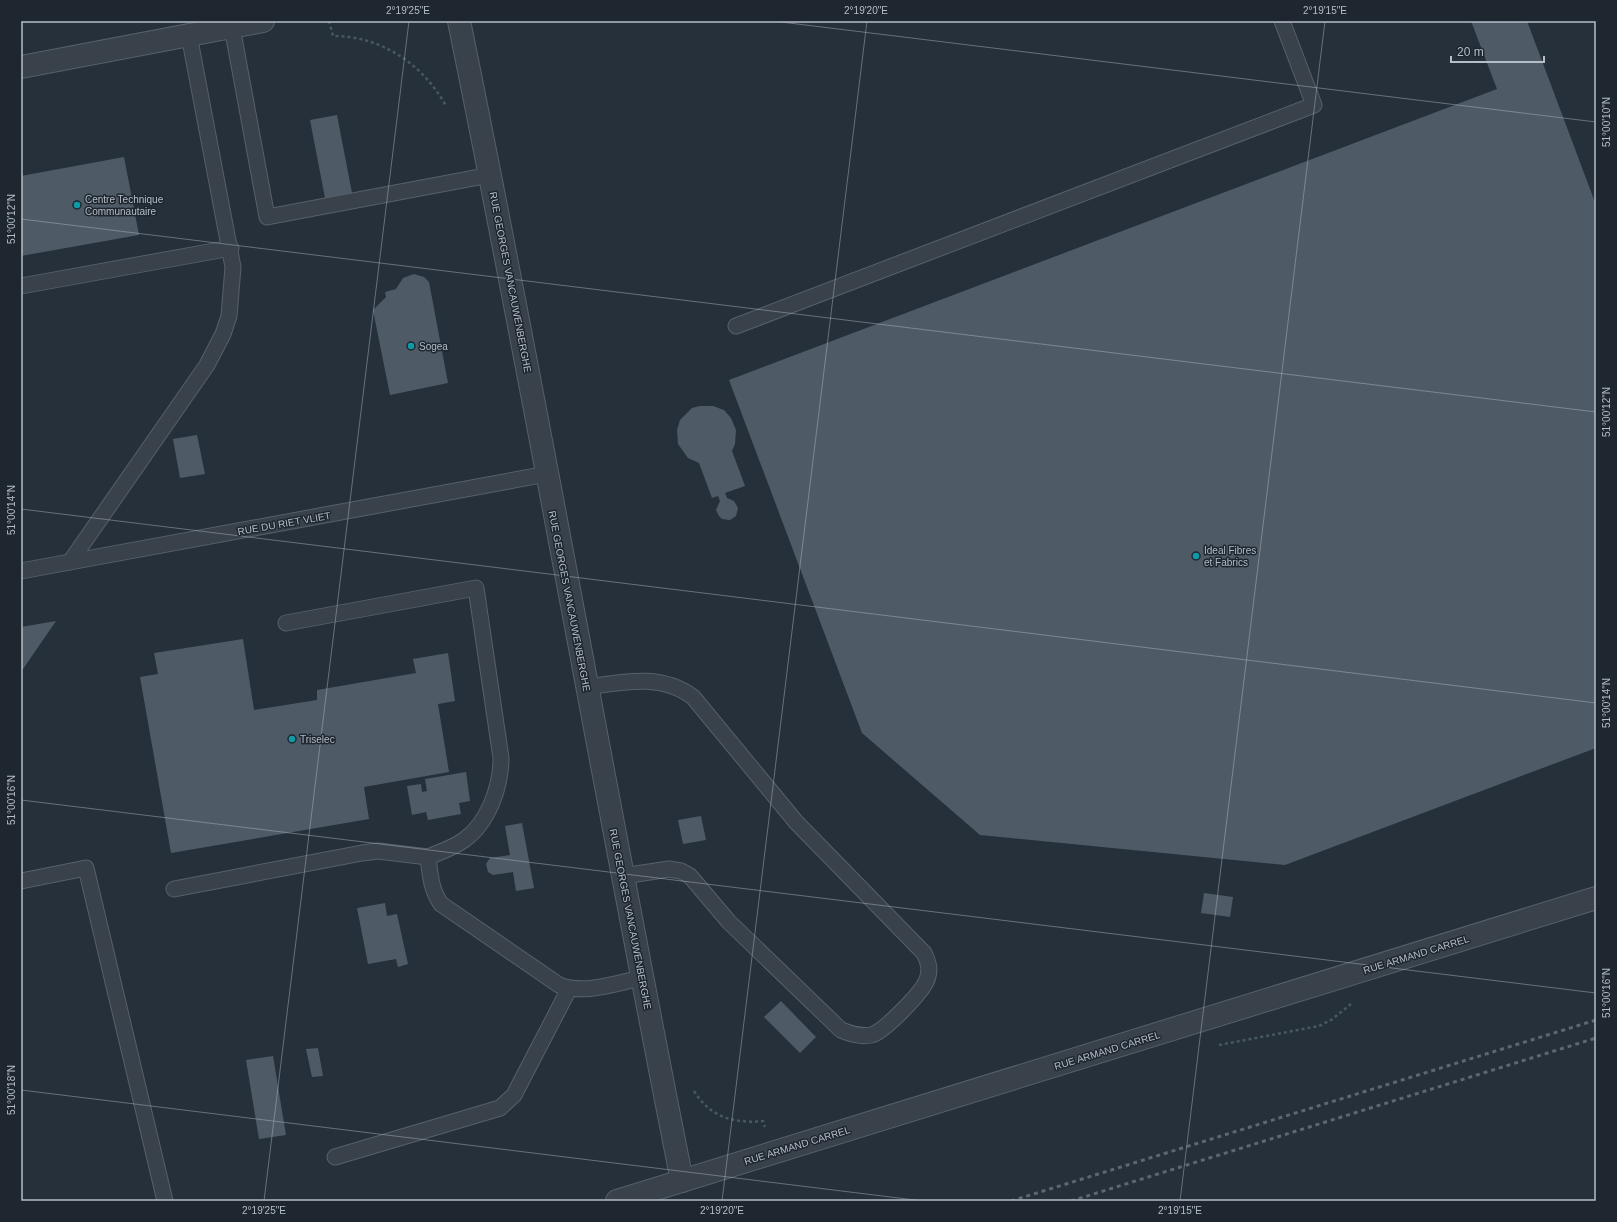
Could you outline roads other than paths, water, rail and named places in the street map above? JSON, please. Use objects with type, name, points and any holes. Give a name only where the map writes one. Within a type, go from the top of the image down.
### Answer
[{"type":"street","points":[[21,67],[263,21]]},
{"type":"street","name":"RUE GEORGES VANCAUWENBERGHE","points":[[459,21],[490,175],[642,978],[682,1181]]},
{"type":"street","name":"RUE ARMAND CARREL","points":[[617,1201],[1596,898]]},
{"type":"lane","points":[[736,326],[1314,105],[1282,21]]},
{"type":"lane","points":[[232,27],[268,217],[490,175]]},
{"type":"lane","points":[[70,562],[154,444],[215,351],[223,334],[231,301],[233,267],[231,248],[190,35]]},
{"type":"lane","points":[[21,286],[231,248]]},
{"type":"lane","name":"RUE DU RIET VLIET","points":[[21,571],[546,474]]},
{"type":"lane","points":[[174,890],[362,853],[378,851],[428,857],[465,840],[476,828],[492,801],[501,772],[501,758],[476,588],[286,623]]},
{"type":"lane","points":[[587,687],[650,680],[674,686],[693,696],[796,822],[924,953],[929,963],[926,982],[920,991],[880,1031],[872,1035],[860,1036],[850,1034],[841,1030],[729,922],[690,876],[680,871],[669,869],[623,876]]},
{"type":"lane","points":[[428,857],[432,888],[441,904],[547,978],[569,989],[593,988],[642,978]]},
{"type":"lane","points":[[21,881],[86,868],[165,1201]]},
{"type":"lane","points":[[335,1157],[500,1108],[514,1095],[569,989]]},
{"type":"railway","points":[[1011,1201],[1596,1020]]},
{"type":"railway","points":[[1071,1201],[1596,1038]]},
{"type":"place","name":"Centre Technique Communautaire","points":[[77,205]]},
{"type":"place","name":"Sogea","points":[[411,346]]},
{"type":"place","name":"Ideal Fibres et Fabrics","points":[[1196,556]]},
{"type":"place","name":"Triselec","points":[[292,739]]}]
